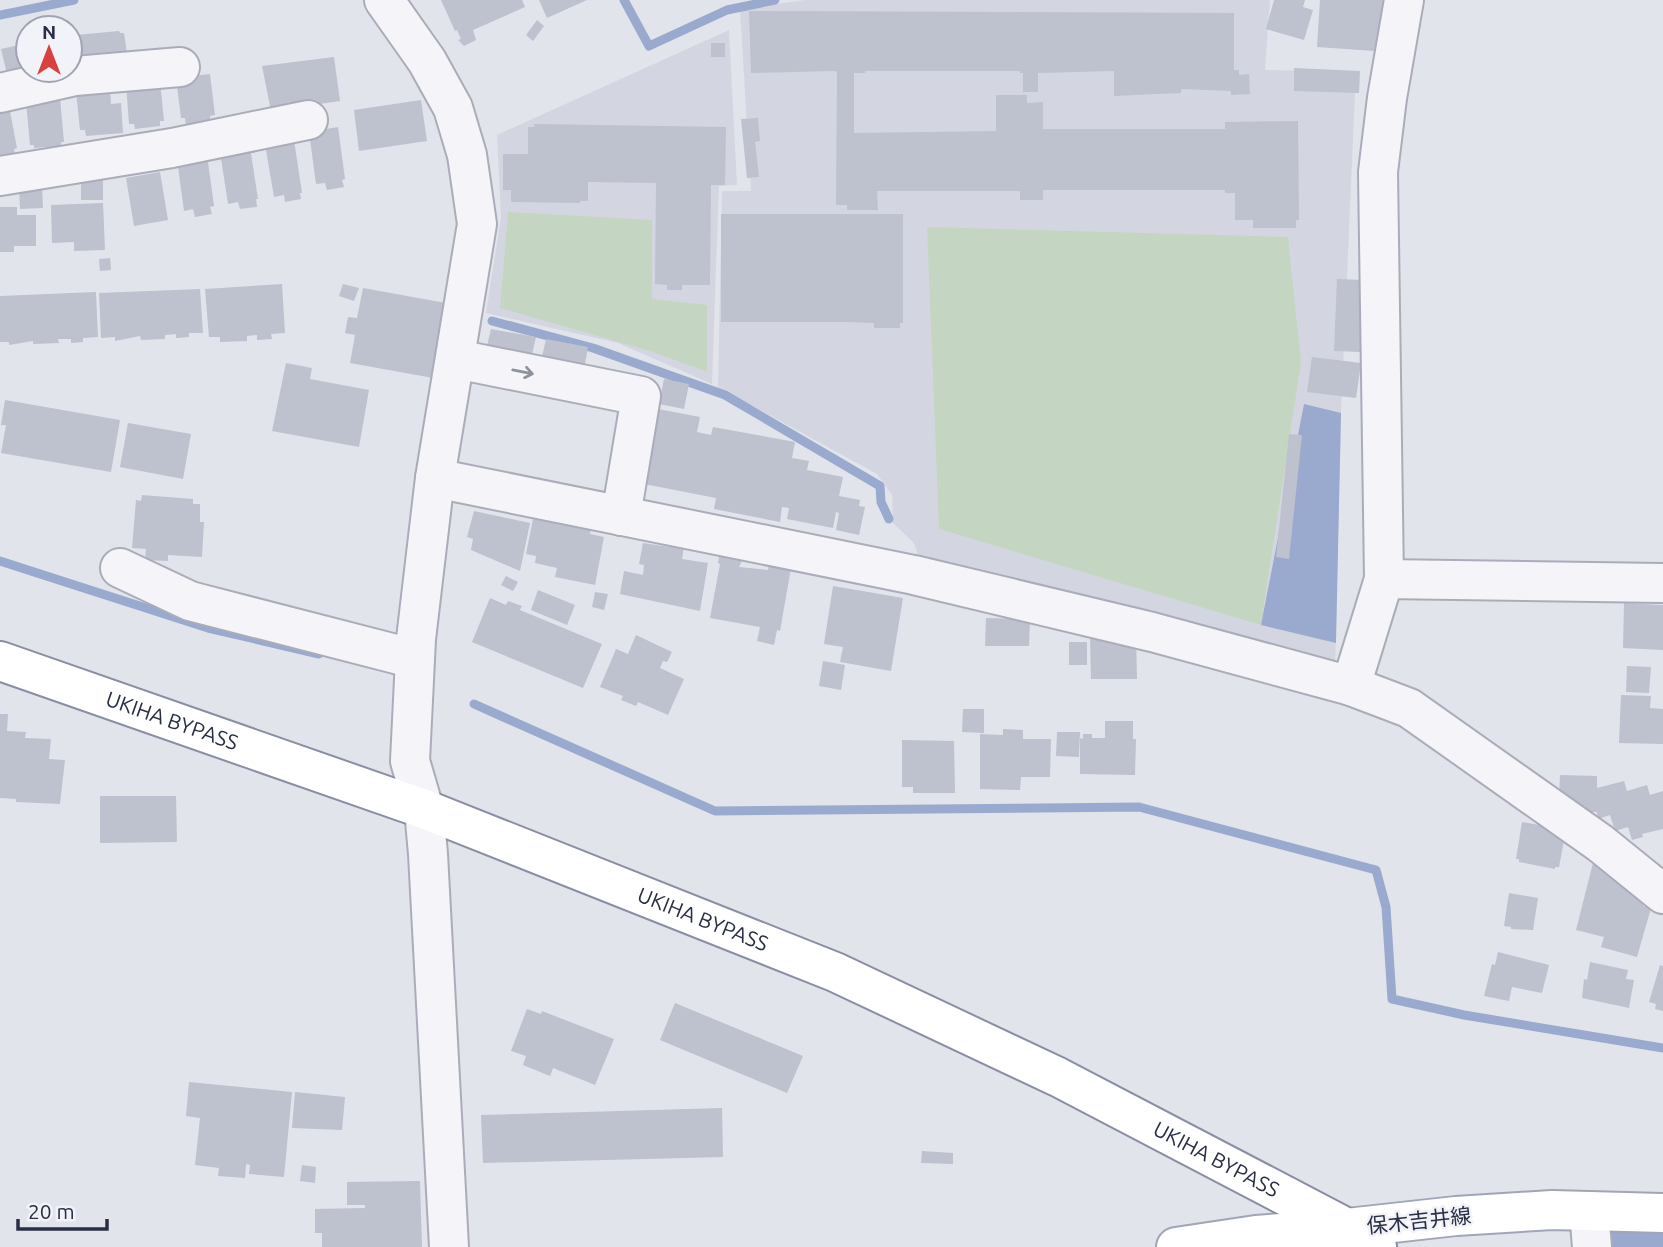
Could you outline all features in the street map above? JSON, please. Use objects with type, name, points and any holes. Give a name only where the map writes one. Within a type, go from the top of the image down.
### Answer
[{"type":"main road","name":"UKIHA BYPASS","points":[[0,660],[424,810],[835,972],[1058,1077],[1362,1238]]},
{"type":"main road","name":"保木吉井線","points":[[1176,1247],[1256,1234],[1362,1238],[1456,1216],[1552,1210],[1590,1229],[1663,1213]]},
{"type":"street","points":[[383,0],[427,61],[453,108],[467,155],[477,224],[435,478],[415,659],[410,761],[424,810],[449,1247]]},
{"type":"street","points":[[1351,687],[1384,579],[1378,172],[1387,98],[1404,0]]},
{"type":"street","points":[[0,93],[75,76],[180,67]]},
{"type":"street","points":[[0,176],[172,148],[308,120]]},
{"type":"street","points":[[456,359],[641,396],[621,516]]},
{"type":"street","points":[[435,478],[914,575],[1152,632],[1351,687],[1409,708],[1600,843],[1663,894]]},
{"type":"street","points":[[120,568],[190,601],[415,659]]},
{"type":"street","points":[[1384,579],[1663,583]]},
{"type":"shaded area","points":[[805,0],[1270,0],[1265,70],[1356,72],[1341,413],[1335,668],[921,566],[914,543],[893,523],[892,495],[877,474],[718,387],[722,191],[751,191],[740,9]]},
{"type":"shaded area","points":[[729,30],[737,185],[719,186],[712,384],[618,343],[486,313],[501,217],[497,135]]},
{"type":"green space","points":[[508,212],[652,220],[652,299],[707,305],[707,372],[650,351],[500,308]]},
{"type":"green space","points":[[927,227],[1288,237],[1301,362],[1261,625],[939,529]]},
{"type":"water","points":[[1304,404],[1341,413],[1336,643],[1261,625]]},
{"type":"building","points":[[441,0],[522,0],[525,7],[473,30],[476,40],[464,46],[458,40],[461,39]]},
{"type":"building","points":[[539,0],[587,0],[547,18]]},
{"type":"building","points":[[1274,0],[1305,0],[1303,7],[1313,10],[1304,40],[1266,29]]},
{"type":"building","points":[[1320,0],[1386,0],[1383,47],[1375,47],[1375,51],[1317,47]]},
{"type":"building","points":[[749,11],[1234,13],[1234,70],[1239,70],[1239,75],[1249,74],[1250,94],[1231,95],[1231,91],[1181,89],[1181,93],[1114,96],[1114,71],[1038,73],[1038,92],[1023,92],[1023,73],[1020,71],[865,71],[854,73],[854,133],[996,131],[996,95],[1027,95],[1027,103],[1043,102],[1043,129],[1225,129],[1225,122],[1298,121],[1299,220],[1296,220],[1296,228],[1253,228],[1253,220],[1235,220],[1235,193],[1225,193],[1225,190],[1043,190],[1043,200],[1020,200],[1020,191],[877,191],[878,210],[847,210],[847,205],[836,205],[837,73],[751,73]]},
{"type":"building","points":[[537,20],[544,26],[533,41],[526,35]]},
{"type":"building","points":[[119,31],[124,33],[128,60],[84,64],[84,34]]},
{"type":"building","points":[[711,43],[725,43],[725,57],[711,57]]},
{"type":"building","points":[[14,46],[14,76],[8,78],[1,49]]},
{"type":"building","points":[[334,57],[340,101],[271,111],[262,66]]},
{"type":"building","points":[[1294,68],[1360,71],[1359,93],[1294,91]]},
{"type":"building","points":[[210,74],[215,115],[210,116],[210,120],[199,121],[199,126],[186,127],[185,118],[181,118],[176,78]]},
{"type":"building","points":[[160,81],[164,121],[160,121],[160,126],[135,129],[134,124],[129,124],[126,84]]},
{"type":"building","points":[[110,88],[111,104],[121,103],[123,133],[86,136],[85,130],[80,130],[76,91]]},
{"type":"building","points":[[60,98],[64,142],[61,142],[61,146],[34,148],[34,145],[30,145],[26,101]]},
{"type":"building","points":[[421,100],[427,141],[359,151],[354,110]]},
{"type":"building","points":[[9,106],[17,148],[14,149],[15,154],[0,157],[0,107]]},
{"type":"building","points":[[758,118],[760,141],[755,142],[759,177],[747,178],[741,119]]},
{"type":"building","points":[[534,124],[726,127],[725,185],[711,185],[710,285],[682,285],[682,290],[667,290],[667,285],[655,284],[656,183],[588,182],[588,201],[580,203],[511,202],[511,190],[503,190],[503,154],[528,154],[528,127],[534,127]]},
{"type":"building","points":[[338,127],[344,187],[327,190],[325,183],[316,184],[309,132]]},
{"type":"building","points":[[294,140],[302,193],[301,199],[285,202],[284,195],[274,197],[265,144]]},
{"type":"building","points":[[250,147],[257,207],[240,209],[238,202],[228,204],[220,152]]},
{"type":"building","points":[[207,155],[214,206],[210,207],[212,214],[195,217],[193,209],[184,211],[177,159]]},
{"type":"building","points":[[160,172],[168,220],[134,226],[126,178]]},
{"type":"building","points":[[103,179],[103,200],[81,200],[81,180]]},
{"type":"building","points":[[42,186],[43,208],[20,209],[19,187]]},
{"type":"building","points":[[103,203],[105,250],[74,251],[74,242],[52,243],[51,205]]},
{"type":"building","points":[[0,207],[17,207],[17,215],[36,215],[36,246],[14,246],[14,252],[0,252]]},
{"type":"building","points":[[721,214],[903,214],[903,323],[900,323],[900,328],[874,328],[874,323],[847,322],[721,322]]},
{"type":"building","points":[[110,258],[111,270],[100,271],[99,259]]},
{"type":"building","points":[[1337,279],[1364,280],[1361,352],[1334,351]]},
{"type":"building","points":[[282,284],[285,333],[271,334],[272,339],[257,340],[257,335],[247,336],[247,341],[220,342],[220,337],[209,337],[205,289]]},
{"type":"building","points":[[343,284],[359,288],[354,301],[339,296]]},
{"type":"building","points":[[363,288],[446,303],[433,378],[350,363],[355,335],[345,333],[348,317],[357,318]]},
{"type":"building","points":[[200,289],[203,333],[189,333],[189,337],[176,338],[176,334],[165,335],[165,339],[141,340],[140,336],[115,341],[115,337],[101,338],[99,293]]},
{"type":"building","points":[[96,292],[98,337],[83,338],[83,342],[71,343],[71,339],[58,339],[59,343],[33,344],[33,341],[9,345],[9,342],[0,342],[0,296]]},
{"type":"building","points":[[491,329],[536,337],[531,359],[486,350]]},
{"type":"building","points":[[546,339],[588,347],[584,369],[541,361]]},
{"type":"building","points":[[1312,357],[1361,363],[1356,398],[1307,392]]},
{"type":"building","points":[[286,363],[312,368],[310,379],[369,390],[359,447],[272,431]]},
{"type":"building","points":[[664,379],[689,384],[684,409],[659,404]]},
{"type":"building","points":[[5,400],[120,420],[111,472],[1,453],[6,425],[1,425]]},
{"type":"building","points":[[658,409],[700,417],[697,432],[711,435],[713,427],[795,442],[792,458],[809,461],[807,470],[843,477],[839,496],[860,500],[859,506],[865,507],[859,535],[836,530],[839,513],[836,512],[833,528],[787,519],[789,508],[782,507],[780,522],[714,509],[716,498],[644,484]]},
{"type":"building","points":[[128,423],[191,434],[183,479],[120,467]]},
{"type":"building","points":[[1289,434],[1302,435],[1289,559],[1276,557]]},
{"type":"building","points":[[142,495],[193,499],[193,504],[200,504],[200,522],[204,522],[202,557],[168,555],[168,561],[145,560],[146,549],[132,548],[136,500],[141,501]]},
{"type":"building","points":[[474,511],[530,523],[520,571],[471,550],[473,539],[467,537]]},
{"type":"building","points":[[543,518],[592,523],[590,534],[604,537],[595,585],[555,577],[557,568],[535,563],[536,556],[526,554],[533,519],[543,521]]},
{"type":"building","points":[[643,543],[684,547],[682,559],[708,563],[700,611],[620,594],[624,571],[643,575],[644,565],[639,564]]},
{"type":"building","points":[[721,546],[747,550],[739,567],[768,570],[769,564],[791,568],[780,631],[777,630],[774,645],[757,641],[760,627],[710,618]]},
{"type":"building","points":[[506,576],[518,582],[513,591],[501,585]]},
{"type":"building","points":[[833,586],[903,598],[891,671],[840,662],[843,647],[824,644]]},
{"type":"building","points":[[538,590],[575,605],[567,625],[531,610]]},
{"type":"building","points":[[595,592],[608,594],[604,610],[592,607]]},
{"type":"building","points":[[490,598],[506,605],[508,601],[522,606],[520,610],[602,644],[583,688],[472,642]]},
{"type":"building","points":[[1624,603],[1663,605],[1663,650],[1623,648]]},
{"type":"building","points":[[986,618],[1030,619],[1029,646],[985,646]]},
{"type":"building","points":[[636,635],[672,652],[660,668],[684,679],[668,715],[638,702],[636,706],[621,700],[623,696],[600,687],[616,649],[628,654]]},
{"type":"building","points":[[1136,636],[1137,679],[1091,679],[1090,637]]},
{"type":"building","points":[[1069,642],[1087,642],[1087,665],[1069,665]]},
{"type":"building","points":[[823,661],[845,665],[841,690],[819,686]]},
{"type":"building","points":[[1627,666],[1651,667],[1649,693],[1626,692]]},
{"type":"building","points":[[1621,695],[1651,696],[1650,708],[1663,709],[1663,744],[1619,743]]},
{"type":"building","points":[[963,709],[984,709],[984,733],[962,732]]},
{"type":"building","points":[[0,714],[8,714],[7,731],[26,732],[25,738],[51,739],[49,759],[65,760],[60,804],[16,802],[16,799],[0,798]]},
{"type":"building","points":[[1105,721],[1133,721],[1133,739],[1136,739],[1135,775],[1080,774],[1080,738],[1083,739],[1083,734],[1092,734],[1092,738],[1105,738]]},
{"type":"building","points":[[1003,729],[1023,730],[1023,739],[1051,739],[1050,777],[1021,777],[1020,790],[980,789],[980,734],[1003,735]]},
{"type":"building","points":[[1057,732],[1080,732],[1079,757],[1056,756]]},
{"type":"building","points":[[902,740],[954,741],[955,793],[913,793],[913,787],[902,787]]},
{"type":"building","points":[[1560,775],[1597,776],[1597,788],[1624,781],[1627,791],[1647,785],[1650,795],[1663,791],[1663,829],[1642,834],[1643,837],[1632,840],[1628,827],[1615,831],[1610,815],[1598,819],[1597,812],[1585,812],[1585,806],[1570,806],[1570,798],[1559,798]]},
{"type":"building","points":[[100,796],[176,796],[177,842],[100,843]]},
{"type":"building","points":[[1522,822],[1561,829],[1565,835],[1559,867],[1555,869],[1519,862],[1519,859],[1516,859]]},
{"type":"building","points":[[1594,859],[1646,897],[1643,906],[1651,908],[1637,957],[1601,947],[1604,937],[1576,930]]},
{"type":"building","points":[[1509,893],[1538,898],[1533,930],[1504,926]]},
{"type":"building","points":[[1498,952],[1549,965],[1542,993],[1512,987],[1509,1001],[1484,996]]},
{"type":"building","points":[[1590,962],[1628,970],[1626,979],[1634,980],[1629,1008],[1582,998],[1584,979],[1587,980]]},
{"type":"building","points":[[1660,965],[1663,966],[1663,1011],[1655,1009],[1656,1004],[1649,1002]]},
{"type":"building","points":[[675,1003],[803,1056],[787,1093],[660,1040]]},
{"type":"building","points":[[527,1009],[541,1014],[542,1011],[614,1039],[595,1085],[553,1068],[550,1076],[523,1065],[526,1056],[511,1051]]},
{"type":"building","points":[[189,1082],[292,1092],[284,1177],[249,1174],[250,1165],[246,1164],[245,1178],[218,1176],[219,1168],[195,1165],[200,1118],[186,1116]]},
{"type":"building","points":[[295,1092],[345,1097],[342,1130],[292,1128]]},
{"type":"building","points":[[722,1108],[723,1157],[483,1163],[481,1115]]},
{"type":"building","points":[[922,1151],[953,1153],[953,1164],[921,1163]]},
{"type":"building","points":[[302,1165],[316,1167],[315,1183],[300,1181]]},
{"type":"building","points":[[420,1181],[422,1247],[322,1247],[322,1233],[315,1233],[315,1209],[365,1208],[365,1205],[347,1205],[347,1182]]},
{"type":"waterway","points":[[0,15],[74,0]]},
{"type":"waterway","points":[[624,0],[649,46],[727,10],[775,0]]},
{"type":"waterway","points":[[492,321],[593,348],[725,395],[880,486],[881,502],[889,519]]},
{"type":"waterway","points":[[0,561],[208,628],[319,654]]},
{"type":"waterway","points":[[474,704],[715,811],[1139,807],[1376,870],[1386,907],[1392,999],[1464,1015],[1663,1048]]},
{"type":"waterway","points":[[1618,1245],[1663,1245]]}]
